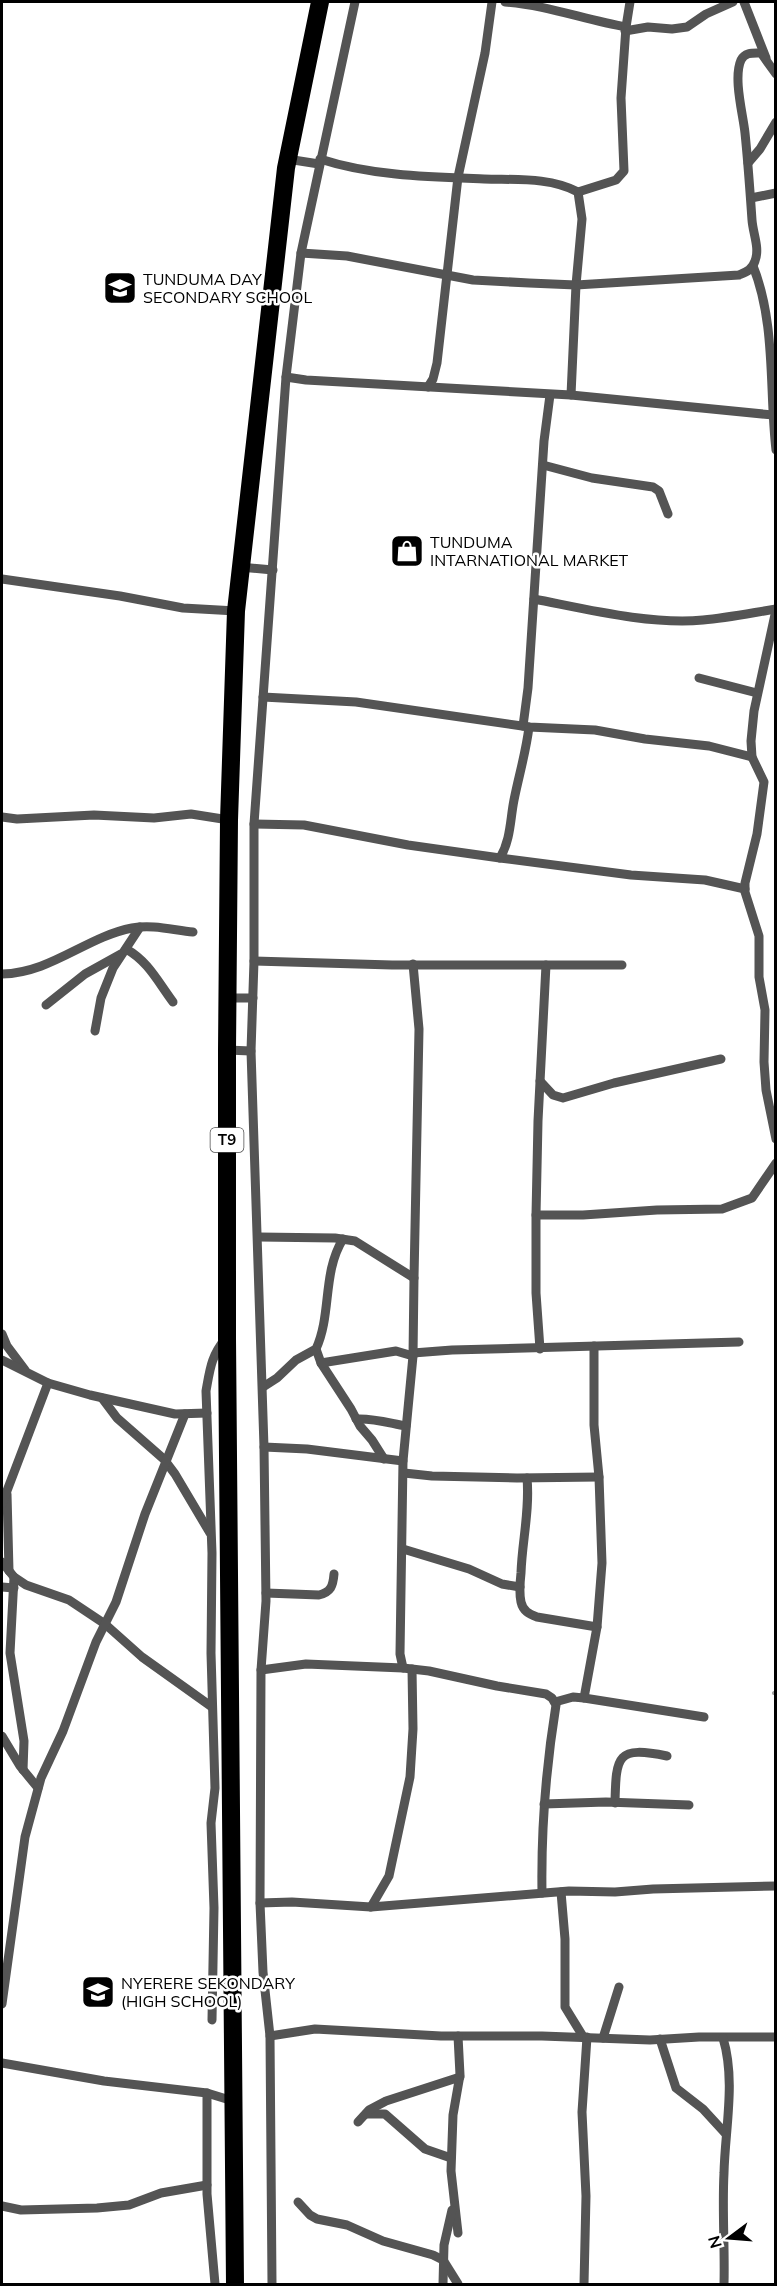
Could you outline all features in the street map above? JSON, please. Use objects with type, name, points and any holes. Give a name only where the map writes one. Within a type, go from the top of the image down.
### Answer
[{"type":"highway","name":"T9","points":[[235,2284],[227,1338],[227,998],[229,820],[236,610],[287,159],[320,2]]},
{"type":"street","points":[[272,2284],[270,2036],[263,1972],[260,1903],[261,1670],[266,1593],[259,1237],[251,1051],[254,961],[254,824],[286,377],[301,253],[355,2]]},
{"type":"street","points":[[428,387],[433,379],[437,363],[458,177],[485,53],[492,2]]},
{"type":"street","points":[[505,2],[549,8],[626,29],[687,27],[706,14],[733,2]]},
{"type":"street","points":[[287,159],[320,161],[435,178],[509,179],[563,184],[578,192],[616,180],[624,171],[621,98],[630,2]]},
{"type":"street","points":[[744,2],[766,58],[776,75]]},
{"type":"street","points":[[301,253],[347,256],[473,280],[576,285],[739,275],[753,266],[757,244],[752,223],[739,72],[745,55],[761,53],[766,58]]},
{"type":"street","points":[[748,163],[760,149],[776,122]]},
{"type":"street","points":[[571,395],[576,285],[582,219],[578,192]]},
{"type":"street","points":[[751,198],[776,193]]},
{"type":"street","points":[[753,266],[760,283],[766,321],[776,450]]},
{"type":"street","points":[[286,377],[571,395],[774,412]]},
{"type":"street","points":[[500,858],[510,833],[514,801],[526,752],[543,465],[550,395]]},
{"type":"street","points":[[543,465],[592,478],[652,487],[659,491],[668,514]]},
{"type":"street","points":[[240,567],[273,570]]},
{"type":"street","points":[[2,579],[120,596],[183,608],[236,610]]},
{"type":"street","points":[[534,599],[602,613],[661,619],[701,620],[776,609],[757,693],[751,741],[752,757],[764,782],[757,834],[745,889],[759,936],[759,977],[765,1010],[766,1090],[776,1140]]},
{"type":"street","points":[[699,678],[757,693]]},
{"type":"street","points":[[263,697],[356,702],[526,726],[595,730],[645,739],[709,746],[752,757]]},
{"type":"street","points":[[2,818],[94,815],[154,818],[191,814],[229,820]]},
{"type":"street","points":[[254,824],[304,825],[408,845],[631,875],[705,880],[745,889]]},
{"type":"street","points":[[95,1031],[101,998],[113,968],[140,927]]},
{"type":"street","points":[[2,974],[11,974],[64,958],[96,940],[117,932],[140,927],[193,932]]},
{"type":"street","points":[[124,951],[141,958],[173,1002]]},
{"type":"street","points":[[46,1005],[85,974],[124,951]]},
{"type":"street","points":[[254,961],[310,964],[622,965]]},
{"type":"street","points":[[371,1906],[389,1876],[410,1777],[413,1729],[408,1668],[400,1654],[403,1461],[413,1354],[419,1029],[413,964]]},
{"type":"street","points":[[540,1348],[536,1293],[536,1215],[546,965]]},
{"type":"street","points":[[227,998],[253,998]]},
{"type":"street","points":[[227,1050],[251,1051]]},
{"type":"street","points":[[540,1081],[553,1095],[564,1098],[614,1083],[721,1059]]},
{"type":"street","points":[[536,1215],[722,1209],[752,1198],[776,1163]]},
{"type":"street","points":[[259,1237],[355,1241],[414,1278]]},
{"type":"street","points":[[343,1239],[330,1270],[325,1320],[316,1349],[321,1364],[384,1459]]},
{"type":"street","points":[[2,1334],[7,1346],[27,1372]]},
{"type":"street","points":[[212,2020],[214,1908],[212,1823],[215,1788],[206,1391],[210,1366],[216,1350],[227,1338]]},
{"type":"street","points":[[321,1364],[396,1351],[413,1354],[452,1350],[739,1342]]},
{"type":"street","points":[[584,1698],[597,1627],[602,1563],[599,1477],[594,1425],[594,1346]]},
{"type":"street","points":[[263,1387],[277,1378],[296,1360],[316,1349]]},
{"type":"street","points":[[2,1360],[48,1383],[102,1398],[175,1414],[207,1413]]},
{"type":"street","points":[[2,1504],[48,1383]]},
{"type":"street","points":[[102,1398],[117,1418],[166,1462],[211,1535]]},
{"type":"street","points":[[2,2004],[25,1837],[38,1788],[116,1602],[145,1514],[185,1414]]},
{"type":"street","points":[[356,1419],[369,1418],[388,1424],[406,1426]]},
{"type":"street","points":[[264,1447],[307,1449],[403,1461]]},
{"type":"street","points":[[404,1473],[432,1476],[527,1478],[599,1477]]},
{"type":"street","points":[[527,1478],[520,1601],[528,1614],[597,1627]]},
{"type":"street","points":[[7,1491],[14,1588],[10,1653],[24,1741],[23,1770]]},
{"type":"street","points":[[403,1549],[469,1569],[502,1584],[520,1587]]},
{"type":"street","points":[[2,1562],[26,1585],[69,1600],[105,1624],[142,1657],[212,1707]]},
{"type":"street","points":[[266,1593],[319,1595],[327,1593],[331,1589],[334,1574]]},
{"type":"street","points":[[2,1587],[14,1588]]},
{"type":"street","points":[[261,1670],[306,1664],[408,1668],[546,1694],[555,1702]]},
{"type":"street","points":[[555,1702],[573,1697],[584,1698],[704,1717]]},
{"type":"street","points":[[542,1893],[544,1804],[555,1702]]},
{"type":"street","points":[[2,1736],[23,1770],[38,1788]]},
{"type":"street","points":[[615,1803],[617,1768],[627,1753],[640,1750],[667,1756]]},
{"type":"street","points":[[544,1804],[689,1805]]},
{"type":"street","points":[[260,1903],[292,1902],[371,1906],[561,1892],[776,1886]]},
{"type":"street","points":[[561,1892],[565,1939],[565,2007],[586,2037],[582,2112],[586,2196],[584,2284]]},
{"type":"street","points":[[603,2038],[619,1988]]},
{"type":"street","points":[[270,2036],[315,2030],[458,2036],[660,2039],[776,2037]]},
{"type":"street","points":[[458,2036],[460,2077],[453,2115],[451,2158],[458,2234]]},
{"type":"street","points":[[723,2038],[729,2069],[723,2186],[724,2284]]},
{"type":"street","points":[[660,2039],[676,2088],[703,2109],[725,2133]]},
{"type":"street","points":[[2,2063],[104,2081],[207,2093],[233,2101]]},
{"type":"street","points":[[358,2122],[386,2101],[460,2077]]},
{"type":"street","points":[[207,2093],[207,2186],[215,2284]]},
{"type":"street","points":[[366,2114],[385,2114],[425,2149],[451,2158]]},
{"type":"street","points":[[2,2205],[21,2210],[97,2208],[129,2205],[161,2193],[207,2186]]},
{"type":"street","points":[[298,2202],[317,2219],[347,2225],[383,2241],[419,2249],[443,2260],[458,2284]]},
{"type":"street","points":[[443,2284],[447,2229],[454,2207]]},
{"type":"place","name":"TUNDUMA DAY SECONDARY SCHOOL","points":[[120,288]]},
{"type":"place","name":"TUNDUMA INTARNATIONAL MARKET","points":[[407,551]]},
{"type":"place","name":"NYERERE SEKONDARY (HIGH SCHOOL)","points":[[98,1992]]}]
